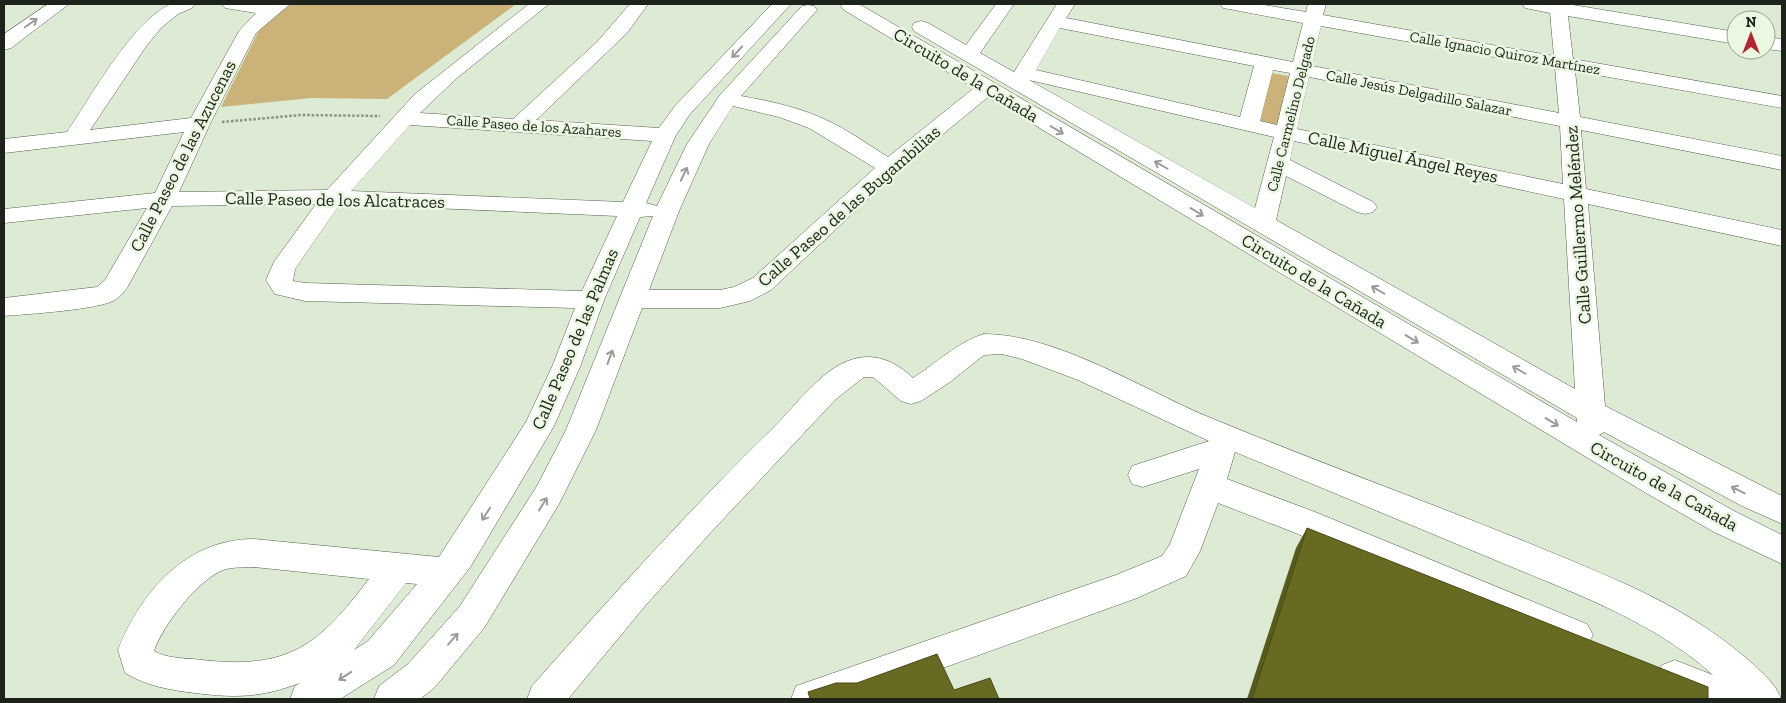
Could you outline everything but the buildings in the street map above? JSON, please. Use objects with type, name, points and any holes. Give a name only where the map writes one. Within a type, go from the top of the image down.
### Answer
[{"type":"street","points":[[4,44],[14,35],[60,4]]},
{"type":"street","points":[[73,139],[140,40],[171,9],[186,4]]},
{"type":"street","name":"Calle Paseo de las Azucenas","points":[[231,4],[276,7]]},
{"type":"street","points":[[540,4],[450,74],[403,118],[332,197],[282,268],[279,280],[284,288],[305,292],[591,300]]},
{"type":"street","points":[[519,125],[622,27],[638,8],[639,4]]},
{"type":"street","name":"Circuito de la Cañada","points":[[781,4],[833,8],[987,88],[1593,446],[1725,522],[1782,550]]},
{"type":"street","name":"Calle Paseo de las Palmas","points":[[308,699],[381,653],[447,572],[500,491],[539,426],[566,367],[591,300],[665,135],[682,110],[781,4]]},
{"type":"street","name":"Circuito de la Cañada","points":[[880,4],[968,54],[1021,78],[1263,224],[1591,412],[1782,511]]},
{"type":"street","points":[[968,54],[1005,4]]},
{"type":"street","points":[[1021,78],[1066,4]]},
{"type":"street","name":"Calle Ignacio Quiroz Martínez","points":[[1229,4],[1316,12],[1564,63],[1782,102]]},
{"type":"street","points":[[1531,4],[1558,6],[1726,36]]},
{"type":"street","name":"Calle Guillermo Meléndez","points":[[1558,6],[1576,193],[1593,446]]},
{"type":"street","name":"Calle Paseo de las Azucenas","points":[[4,307],[92,297],[105,294],[115,286],[164,199],[199,124],[248,31],[276,7]]},
{"type":"street","name":"Calle Paseo de las Palmas","points":[[392,699],[421,676],[472,617],[548,495],[581,430],[667,211],[698,144],[727,99],[833,8]]},
{"type":"street","name":"Calle Carmelino Delgado","points":[[1263,224],[1316,12]]},
{"type":"street","name":"Calle Jesús Delgadillo Salazar","points":[[1056,22],[1782,163]]},
{"type":"street","points":[[1248,125],[1264,63]]},
{"type":"street","name":"Calle Miguel Ángel Reyes","points":[[1021,78],[1576,193],[1782,238]]},
{"type":"street","name":"Calle Paseo de las Bugambilias","points":[[631,299],[701,301],[741,295],[762,284],[889,167],[987,88]]},
{"type":"street","points":[[727,99],[772,108],[806,119],[834,133],[889,167]]},
{"type":"street","name":"Calle Paseo de los Azahares","points":[[403,118],[665,135]]},
{"type":"street","points":[[4,146],[199,124]]},
{"type":"street","points":[[1279,163],[1365,207]]},
{"type":"street","name":"Calle Paseo de los Alcatraces","points":[[4,216],[164,199],[332,197],[667,211]]},
{"type":"street","points":[[545,699],[645,581],[746,472],[817,402],[854,369],[872,366],[881,368],[889,372],[911,393],[978,347],[991,343],[1013,345],[1136,394],[1194,423],[1224,442],[1587,583],[1671,624],[1706,648],[1763,699]]},
{"type":"street","points":[[1143,475],[1224,442]]},
{"type":"street","points":[[809,699],[1125,588],[1174,566],[1184,551],[1210,486],[1224,442]]},
{"type":"street","points":[[1210,486],[1304,522],[1606,648]]},
{"type":"street","points":[[399,566],[333,647],[314,659],[286,671],[233,680],[172,674],[148,668],[138,661],[136,652],[142,637],[157,613],[181,582],[215,558],[233,554],[254,553],[399,566],[447,572]]},
{"type":"street","points":[[381,653],[421,676]]},
{"type":"street","points":[[1651,668],[1726,699]]},
{"type":"path","points":[[199,124],[274,115],[332,113],[403,118]]},
{"type":"shaded area","points":[[292,4],[516,4],[387,99],[311,98],[221,107],[262,24]]},
{"type":"shaded area","points":[[1271,73],[1289,76],[1277,125],[1258,121]]}]
